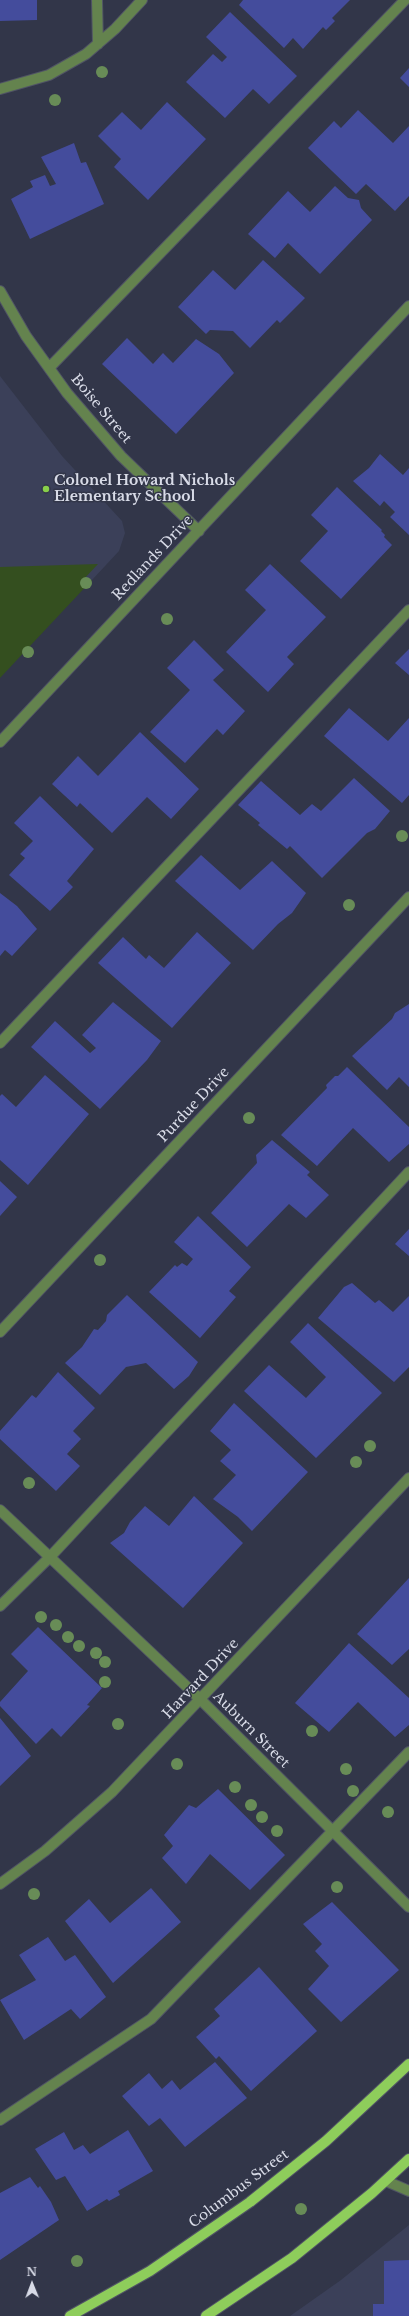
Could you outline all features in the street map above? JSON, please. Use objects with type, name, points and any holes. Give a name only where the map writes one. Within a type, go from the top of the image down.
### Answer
[{"type":"main road","name":"Columbus Street","points":[[70,2316],[150,2271],[250,2202],[326,2141],[409,2064]]},
{"type":"main road","points":[[206,2316],[292,2258],[386,2181],[409,2159]]},
{"type":"street","points":[[97,0],[98,44]]},
{"type":"street","points":[[0,89],[49,75],[86,54],[142,0]]},
{"type":"street","points":[[49,368],[405,0]]},
{"type":"street","name":"Boise Street","points":[[0,290],[26,336],[67,393],[121,456],[199,530]]},
{"type":"street","name":"Redlands Drive","points":[[0,742],[409,306]]},
{"type":"street","points":[[0,1043],[409,610]]},
{"type":"street","name":"Purdue Drive","points":[[0,1332],[409,897]]},
{"type":"street","points":[[0,1606],[50,1557],[409,1172]]},
{"type":"street","name":"Harvard Drive","points":[[0,1884],[45,1851],[112,1792],[201,1700],[409,1478]]},
{"type":"street","name":"Auburn Street","points":[[0,1510],[201,1700],[409,1907]]},
{"type":"street","points":[[0,2120],[151,2019],[334,1832],[409,1752]]},
{"type":"street","points":[[386,2181],[409,2191]]},
{"type":"shaded area","name":"Colonel Howard Nichols Elementary School","points":[[0,376],[62,456],[122,521],[125,533],[119,551],[92,580],[0,582]]},
{"type":"shaded area","points":[[409,2225],[409,2316],[290,2316],[341,2280]]},
{"type":"green space","points":[[98,564],[83,580],[92,580],[0,678],[0,567]]},
{"type":"building","points":[[0,0],[37,0],[37,20],[0,21]]},
{"type":"building","points":[[243,0],[350,0],[332,18],[335,21],[326,30],[323,27],[303,49],[293,38],[284,48],[239,5]]},
{"type":"building","points":[[230,12],[297,76],[269,104],[253,89],[225,118],[186,82],[213,54],[222,62],[227,57],[206,37]]},
{"type":"building","points":[[409,68],[409,87],[400,78]]},
{"type":"building","points":[[167,102],[206,139],[148,200],[114,167],[121,159],[98,136],[122,112],[141,130]]},
{"type":"building","points":[[358,110],[393,143],[409,126],[409,196],[395,211],[366,184],[356,194],[308,148],[334,121],[341,128]]},
{"type":"building","points":[[74,143],[81,163],[86,162],[104,204],[30,239],[11,199],[33,187],[30,181],[45,175],[50,186],[56,184],[41,157]]},
{"type":"building","points":[[335,186],[348,198],[359,200],[361,208],[372,220],[320,274],[288,243],[275,258],[248,234],[288,191],[310,212]]},
{"type":"building","points":[[263,260],[305,298],[280,323],[277,320],[250,348],[233,331],[210,330],[206,334],[178,307],[213,270],[235,290]]},
{"type":"building","points":[[127,338],[153,364],[163,353],[173,363],[196,339],[219,354],[234,373],[176,434],[102,364]]},
{"type":"building","points":[[380,454],[403,475],[409,468],[409,535],[390,517],[395,512],[384,501],[380,506],[353,481],[369,468]]},
{"type":"building","points":[[337,487],[382,530],[381,531],[385,535],[384,537],[392,545],[341,599],[300,561],[328,531],[311,515]]},
{"type":"building","points":[[270,564],[326,617],[287,657],[294,664],[268,692],[226,652],[266,610],[245,590]]},
{"type":"building","points":[[194,640],[224,670],[213,680],[245,711],[223,735],[217,729],[185,763],[150,732],[190,690],[167,668]]},
{"type":"building","points":[[409,649],[409,675],[395,663]]},
{"type":"building","points":[[349,708],[388,741],[409,718],[409,795],[402,803],[324,736]]},
{"type":"building","points":[[140,732],[199,789],[171,819],[147,797],[112,833],[80,803],[77,807],[52,784],[78,756],[98,776]]},
{"type":"building","points":[[354,778],[390,811],[375,829],[367,833],[322,878],[290,846],[287,849],[258,825],[260,823],[238,805],[261,781],[300,815],[312,804],[321,811]]},
{"type":"building","points":[[40,796],[94,849],[67,881],[73,887],[50,911],[9,875],[25,858],[20,854],[33,841],[14,823]]},
{"type":"building","points":[[201,855],[240,890],[272,861],[306,893],[292,913],[278,924],[253,950],[175,881]]},
{"type":"building","points":[[0,893],[17,906],[37,929],[12,956],[5,950],[0,956]]},
{"type":"building","points":[[197,932],[231,963],[172,1028],[98,963],[123,937],[146,959],[149,955],[164,968]]},
{"type":"building","points":[[113,1002],[161,1041],[147,1060],[100,1109],[31,1047],[55,1021],[90,1053],[96,1048],[82,1035]]},
{"type":"building","points":[[409,1004],[409,1087],[399,1077],[387,1090],[352,1056],[392,1019],[395,1013]]},
{"type":"building","points":[[347,1067],[409,1127],[409,1144],[389,1162],[353,1128],[317,1166],[281,1135],[327,1088],[326,1085]]},
{"type":"building","points":[[45,1075],[89,1114],[28,1185],[0,1160],[0,1096],[2,1094],[16,1107]]},
{"type":"building","points":[[272,1140],[310,1172],[307,1175],[329,1195],[306,1218],[289,1204],[247,1247],[211,1213],[257,1163],[256,1155]]},
{"type":"building","points":[[0,1181],[17,1197],[0,1216]]},
{"type":"building","points":[[198,1216],[251,1267],[229,1291],[236,1297],[200,1338],[149,1292],[175,1265],[177,1267],[182,1263],[187,1266],[193,1259],[174,1242]]},
{"type":"building","points":[[409,1229],[409,1256],[395,1244]]},
{"type":"building","points":[[352,1283],[375,1303],[379,1300],[393,1312],[409,1296],[409,1367],[394,1382],[318,1318],[344,1287]]},
{"type":"building","points":[[127,1295],[198,1362],[189,1376],[174,1389],[146,1363],[126,1367],[100,1395],[65,1363],[82,1347],[94,1329],[98,1330],[106,1321],[107,1315]]},
{"type":"building","points":[[308,1323],[382,1393],[316,1458],[244,1391],[269,1365],[306,1398],[326,1377],[290,1342]]},
{"type":"building","points":[[58,1372],[95,1408],[73,1431],[81,1439],[67,1454],[80,1466],[56,1491],[0,1439],[0,1431],[32,1395],[36,1398]]},
{"type":"building","points":[[234,1403],[308,1472],[252,1531],[238,1517],[213,1499],[236,1475],[220,1461],[231,1450],[210,1431]]},
{"type":"building","points":[[194,1496],[243,1543],[183,1608],[110,1543],[124,1533],[130,1522],[145,1506],[169,1526]]},
{"type":"building","points":[[409,1578],[409,1649],[392,1665],[357,1634]]},
{"type":"building","points":[[38,1627],[102,1688],[87,1705],[90,1706],[61,1737],[52,1728],[36,1744],[0,1706],[0,1702],[28,1671],[11,1654]]},
{"type":"building","points":[[349,1643],[409,1698],[409,1725],[395,1737],[358,1702],[329,1732],[295,1703]]},
{"type":"building","points":[[0,1718],[31,1756],[0,1786]]},
{"type":"building","points":[[218,1789],[285,1855],[250,1890],[210,1854],[186,1884],[162,1858],[173,1846],[164,1835],[189,1805],[196,1808]]},
{"type":"building","points":[[151,1888],[181,1922],[113,1983],[65,1921],[89,1899],[110,1923]]},
{"type":"building","points":[[332,1902],[399,1970],[341,2022],[308,1989],[329,1966],[315,1951],[322,1944],[303,1924]]},
{"type":"building","points":[[48,1937],[65,1961],[75,1955],[106,1997],[80,2019],[71,2009],[24,2040],[0,2000],[36,1980],[19,1955]]},
{"type":"building","points":[[259,1967],[317,2031],[251,2091],[219,2056],[216,2059],[196,2037],[220,2016],[214,2009]]},
{"type":"building","points":[[215,2062],[247,2098],[185,2147],[160,2118],[149,2126],[122,2096],[149,2073],[162,2089],[172,2080],[180,2090]]},
{"type":"building","points":[[128,2130],[153,2171],[118,2191],[120,2195],[109,2201],[107,2199],[87,2211],[65,2176],[56,2180],[35,2149],[64,2132],[74,2150],[83,2145],[90,2154]]},
{"type":"building","points":[[30,2177],[38,2188],[40,2186],[51,2202],[59,2220],[0,2260],[0,2193]]},
{"type":"building","points":[[409,2260],[409,2316],[373,2316],[373,2304],[384,2304],[384,2261]]},
{"type":"place","name":"Colonel Howard Nichols Elementary School","points":[[46,489]]}]
